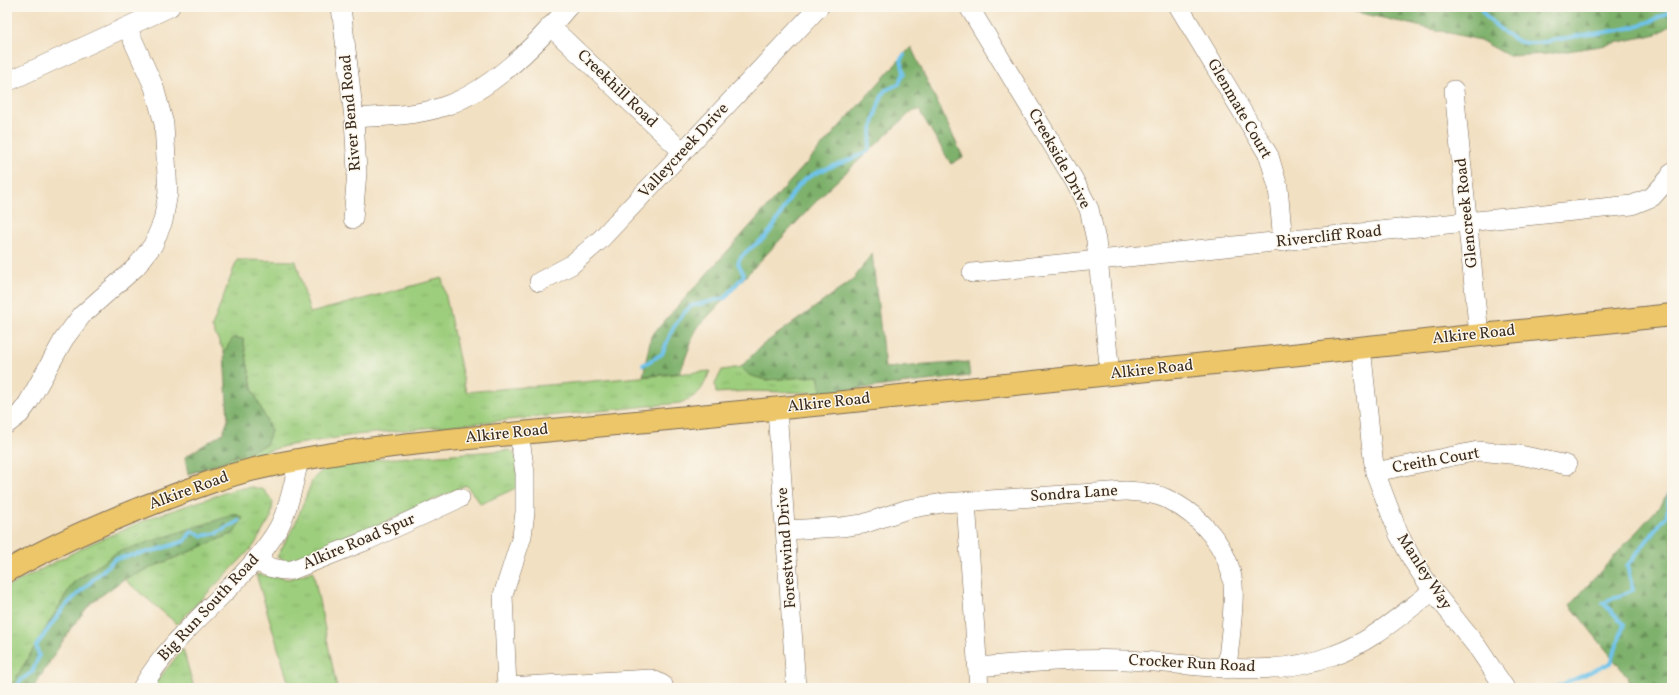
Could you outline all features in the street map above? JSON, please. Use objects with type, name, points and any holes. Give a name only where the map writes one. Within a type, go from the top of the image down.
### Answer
[{"type":"main road","name":"Alkire Road","points":[[7,571],[30,558],[91,529],[196,486],[258,468],[344,451],[391,445],[777,409],[1361,346],[1672,315]]},
{"type":"street","points":[[7,82],[170,7]]},
{"type":"street","name":"River Bend Road","points":[[341,7],[354,118],[357,172],[353,219]]},
{"type":"street","points":[[354,118],[420,112],[442,108],[462,100],[499,77],[568,7]]},
{"type":"street","name":"Valleycreek Drive","points":[[539,282],[571,265],[600,240],[819,7]]},
{"type":"street","name":"Creekside Drive","points":[[970,7],[1084,200],[1092,219],[1096,240],[1110,374]]},
{"type":"street","name":"Glenmate Court","points":[[1179,7],[1269,156],[1278,187],[1283,242]]},
{"type":"street","name":"Creekhill Road","points":[[550,26],[683,152]]},
{"type":"street","points":[[7,424],[20,414],[28,403],[64,339],[82,315],[136,267],[153,245],[163,221],[168,192],[164,124],[154,87],[127,27]]},
{"type":"street","name":"Glencreek Road","points":[[1454,90],[1479,335]]},
{"type":"street","name":"Rivercliff Road","points":[[972,273],[1632,205],[1652,197],[1670,177],[1672,172]]},
{"type":"street","name":"Manley Way","points":[[1361,346],[1370,442],[1375,472],[1399,535],[1413,561],[1433,591],[1478,648],[1505,688]]},
{"type":"street","name":"Forestwind Drive","points":[[777,409],[796,688]]},
{"type":"street","points":[[519,433],[525,473],[525,512],[522,536],[503,595],[507,688],[651,679],[663,685],[664,688]]},
{"type":"street","name":"Creith Court","points":[[1375,472],[1478,451],[1507,453],[1568,465]]},
{"type":"street","name":"Big Run South Road","points":[[142,688],[151,673],[181,635],[255,561],[279,526],[294,486],[299,460]]},
{"type":"street","name":"Sondra Lane","points":[[786,530],[856,525],[886,518],[908,509],[943,503],[1125,490],[1147,493],[1168,499],[1186,510],[1204,525],[1217,542],[1227,563],[1233,584],[1227,669]]},
{"type":"street","name":"Alkire Road Spur","points":[[255,561],[282,571],[292,570],[311,564],[368,540],[460,498]]},
{"type":"street","points":[[966,502],[979,688]]},
{"type":"street","name":"Crocker Run Road","points":[[978,667],[1082,659],[1128,660],[1227,669],[1271,668],[1315,661],[1335,655],[1374,634],[1433,591]]},
{"type":"green space","points":[[1334,7],[1672,7],[1672,25],[1657,34],[1601,46],[1548,54],[1509,56],[1480,40]]},
{"type":"green space","points":[[911,47],[963,157],[951,164],[919,110],[911,112],[827,190],[696,329],[680,373],[643,376],[651,336]]},
{"type":"green space","points":[[872,253],[885,368],[968,362],[970,376],[822,393],[818,376],[766,380],[749,375],[741,367],[761,346],[853,280]]},
{"type":"green space","points":[[237,260],[296,261],[310,313],[442,278],[466,392],[710,371],[700,392],[680,403],[355,435],[285,446],[188,474],[266,445],[271,431],[252,388],[243,339],[233,338],[224,352],[212,327]]},
{"type":"green space","points":[[233,338],[243,339],[252,388],[271,431],[266,445],[188,474],[185,457],[223,433],[228,420],[224,352]]},
{"type":"green space","points":[[741,367],[749,375],[766,380],[818,376],[822,393],[749,391],[716,393],[715,384],[722,370]]},
{"type":"green space","points":[[510,450],[516,455],[518,487],[481,504],[466,485],[310,557],[290,563],[277,557],[295,524],[313,479],[328,465],[341,462]]},
{"type":"green space","points":[[252,487],[264,490],[273,502],[271,517],[253,547],[177,624],[124,579],[234,533],[118,552],[73,583],[10,688],[7,688],[7,587],[90,544],[153,517],[236,489]]},
{"type":"green space","points":[[1672,487],[1672,688],[1630,688],[1627,676],[1570,605],[1659,507]]},
{"type":"green space","points":[[236,514],[243,518],[234,533],[124,579],[91,603],[71,628],[33,688],[10,688],[73,583],[118,552]]},
{"type":"green space","points":[[313,571],[337,688],[290,688],[256,574],[289,579]]},
{"type":"green space","points":[[183,649],[194,688],[151,688]]},
{"type":"waterway","points":[[1480,7],[1486,16],[1508,35],[1518,41],[1529,43],[1621,30],[1647,23],[1672,10]]},
{"type":"waterway","points":[[643,365],[662,354],[673,328],[691,306],[725,298],[744,275],[738,263],[740,259],[771,230],[796,188],[802,182],[818,172],[853,159],[869,150],[872,127],[878,105],[884,91],[899,84],[904,73],[901,59],[904,55]]},
{"type":"waterway","points":[[1554,688],[1611,663],[1624,624],[1603,603],[1633,590],[1627,566],[1667,515],[1670,488],[1672,487]]},
{"type":"waterway","points":[[17,688],[21,680],[32,672],[39,656],[36,646],[64,607],[115,559],[157,550],[185,541],[192,531],[202,536],[217,533],[239,521]]}]
